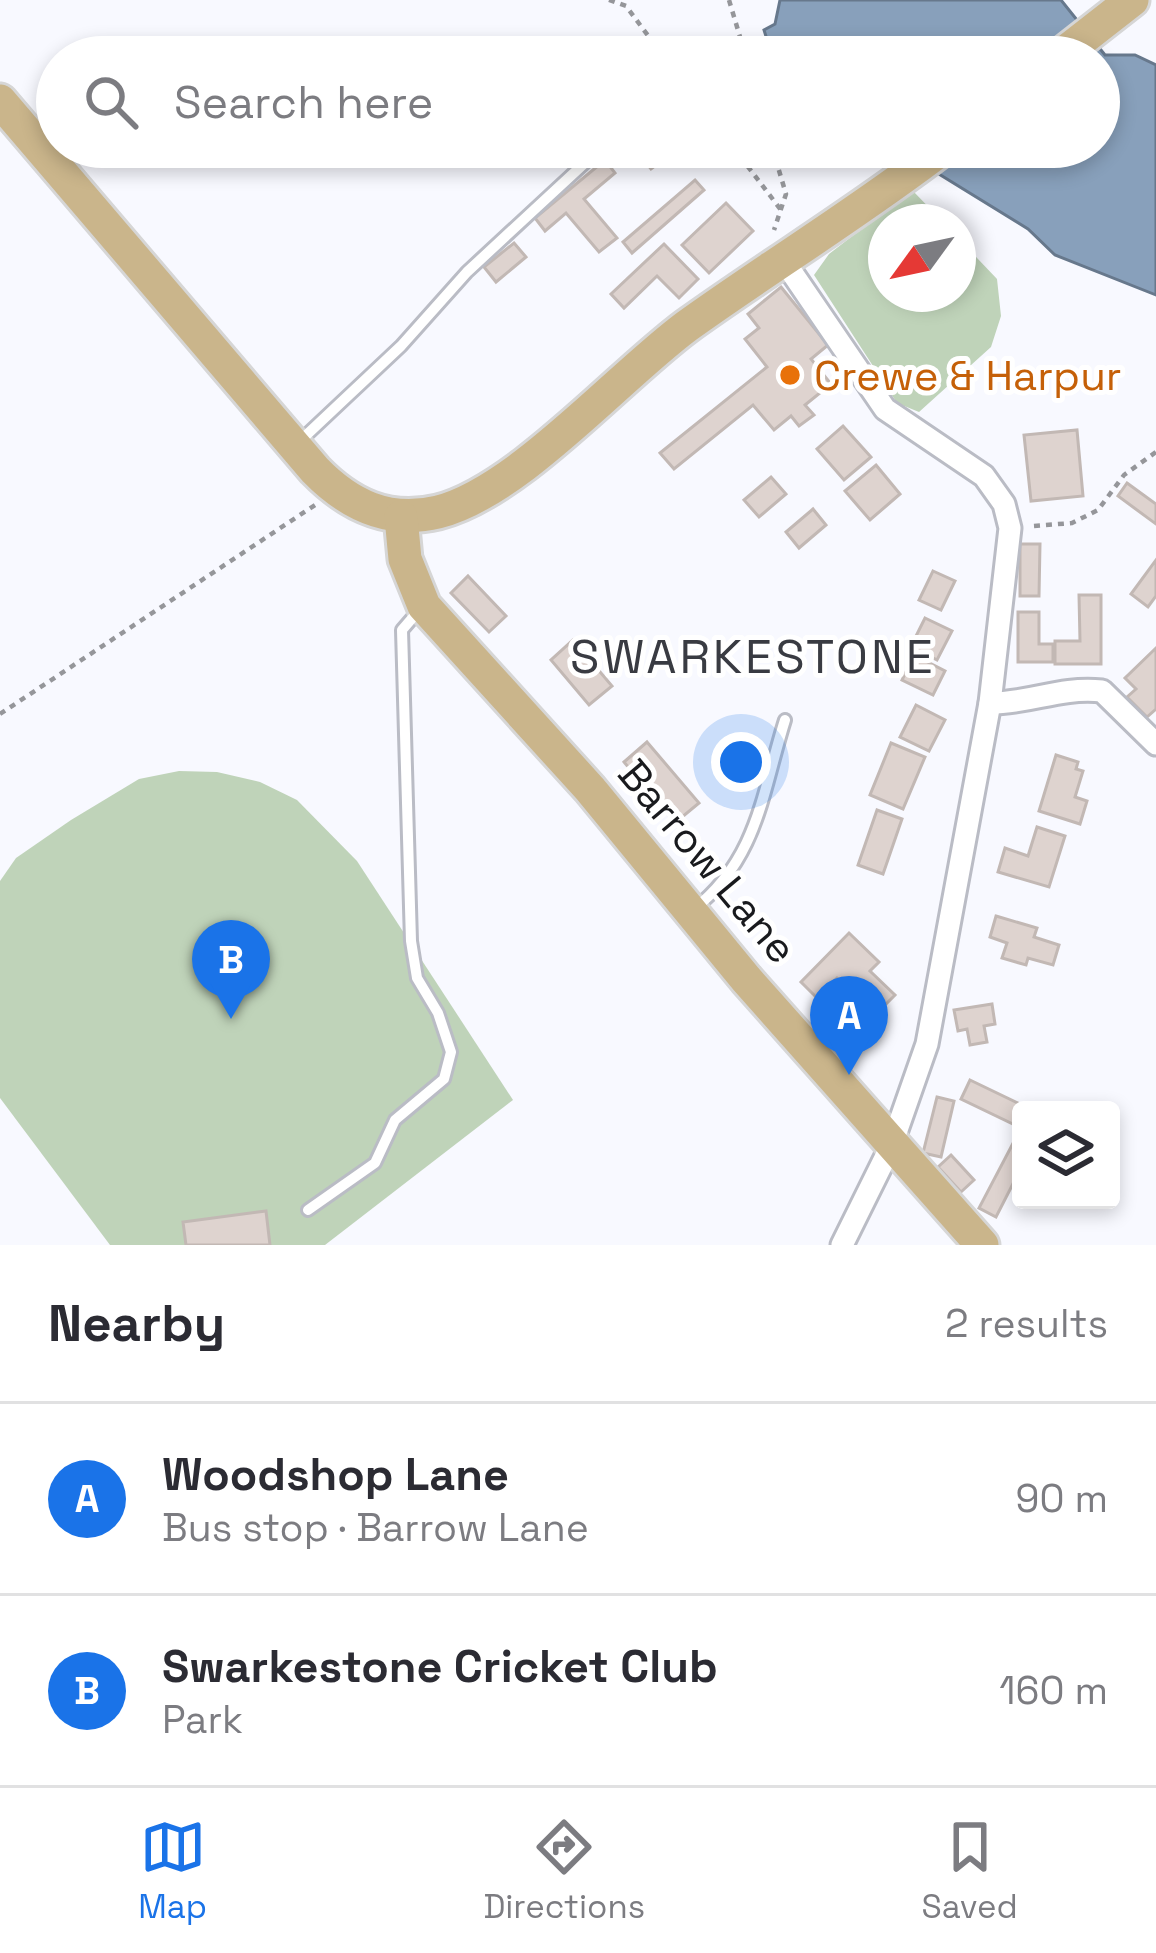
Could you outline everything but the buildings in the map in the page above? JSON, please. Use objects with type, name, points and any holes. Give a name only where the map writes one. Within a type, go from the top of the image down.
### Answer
[{"type":"main road","points":[[1086,36],[1122,8]]},
{"type":"main road","points":[[0,101],[36,143]]},
{"type":"main road","points":[[57,168],[336,491],[368,509],[401,517],[473,500],[524,464],[774,253],[887,191],[917,168]]},
{"type":"main road","name":"Barrow Lane","points":[[401,517],[405,559],[424,606],[590,789],[982,1245]]},
{"type":"street","points":[[774,253],[885,409],[984,476],[1004,504],[1010,528],[990,703],[927,1044],[892,1144],[842,1245]]},
{"type":"street","points":[[990,703],[1018,703],[1067,688],[1102,691],[1156,744]]},
{"type":"lane","points":[[295,447],[401,346],[467,272],[579,168]]},
{"type":"lane","points":[[308,1210],[375,1162],[395,1120],[444,1079],[451,1052],[417,978],[411,941],[402,630],[424,606]]},
{"type":"lane","points":[[691,912],[711,896],[748,844],[760,818],[785,719]]},
{"type":"path","points":[[609,0],[626,6],[648,36]]},
{"type":"path","points":[[729,0],[740,36]]},
{"type":"path","points":[[749,168],[781,210]]},
{"type":"path","points":[[774,253],[786,194],[778,168]]},
{"type":"path","points":[[1010,528],[1072,523],[1098,510],[1124,475],[1156,452]]},
{"type":"path","points":[[0,714],[336,491]]},
{"type":"green space","points":[[912,190],[926,204],[894,204]]},
{"type":"green space","points":[[868,224],[868,312],[976,312],[976,257],[997,279],[1001,316],[991,347],[919,412],[897,403],[814,275],[829,254]]},
{"type":"green space","points":[[179,771],[217,772],[260,782],[297,800],[357,861],[513,1100],[325,1245],[110,1245],[0,1098],[0,881],[16,858],[71,820],[139,779]]},
{"type":"water","points":[[780,0],[1061,0],[1090,36],[766,36],[764,30],[775,24]]},
{"type":"water","points":[[1120,55],[1135,55],[1156,65],[1156,295],[1055,255],[1028,229],[929,168],[1120,168]]},
{"type":"place","name":"Crewe & Harpur","points":[[790,375]]},
{"type":"place","name":"Swarkestone Cricket Club","points":[[231,1019]]},
{"type":"place","name":"Woodshop Lane","points":[[849,1075]]},
{"type":"district","name":"SWARKESTONE","points":[[753,656]]}]
